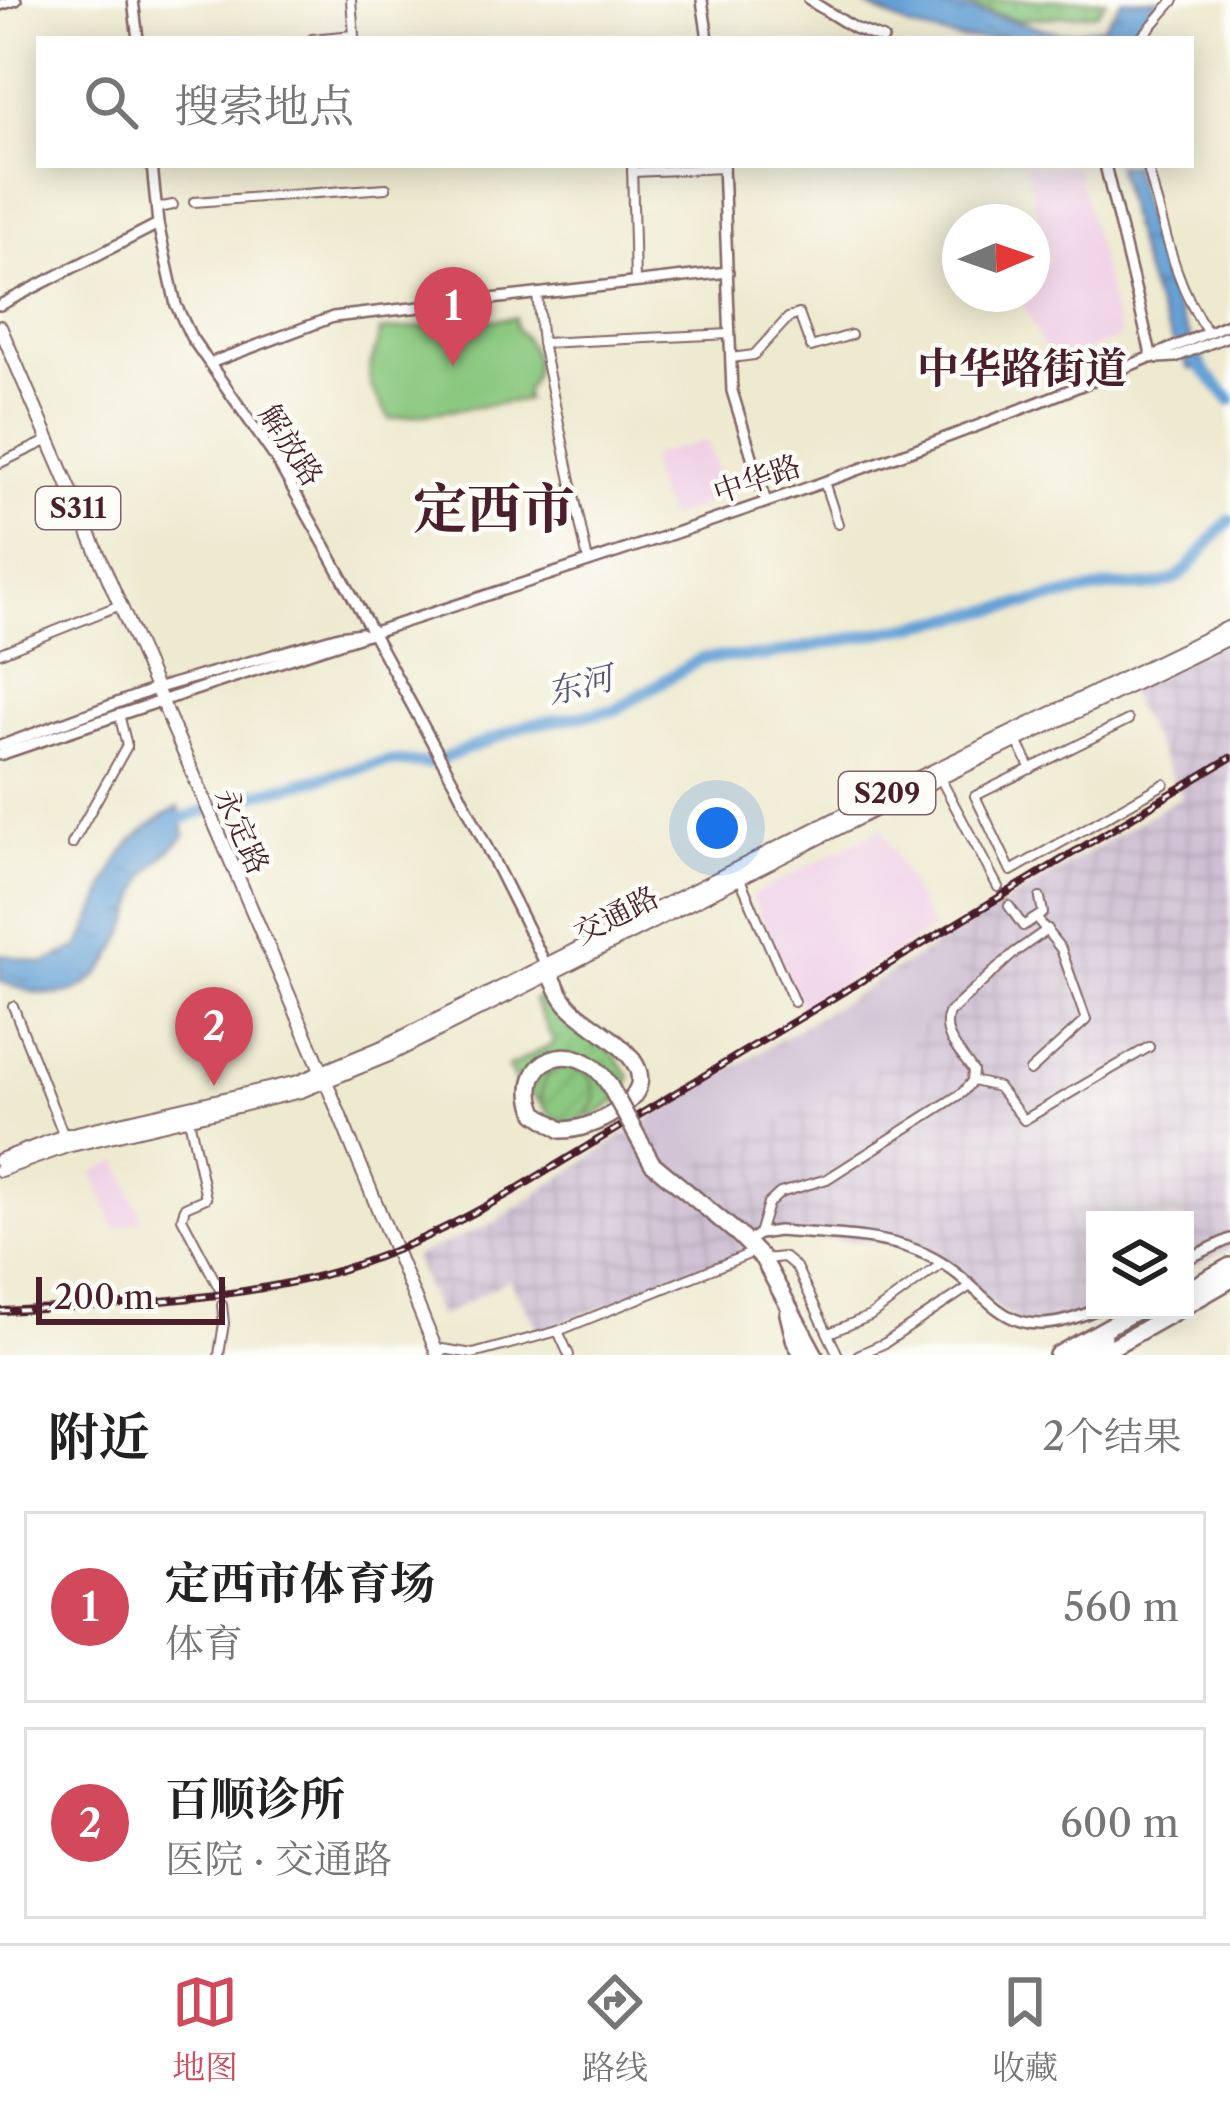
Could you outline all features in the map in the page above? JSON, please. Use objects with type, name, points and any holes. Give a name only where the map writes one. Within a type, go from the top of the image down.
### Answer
[{"type":"highway","points":[[549,971],[567,1005],[625,1047],[633,1058],[637,1083],[625,1105],[572,1130],[543,1121],[532,1104],[533,1080],[548,1060],[571,1054],[593,1064],[652,1162],[752,1244],[785,1299],[802,1344],[815,1355]]},
{"type":"highway","points":[[1194,1284],[1230,1266]]},
{"type":"highway","points":[[1194,1301],[1230,1280]]},
{"type":"highway","points":[[1057,1355],[1122,1319]]},
{"type":"highway","points":[[1080,1355],[1148,1319]]},
{"type":"highway","points":[[1098,1355],[1149,1319]]},
{"type":"highway","points":[[1109,1355],[1149,1319]]},
{"type":"main road","name":"永定路","points":[[0,327],[324,1077],[437,1351]]},
{"type":"main road","name":"交通路","points":[[0,1160],[64,1136],[324,1077],[389,1055],[873,800],[1230,627]]},
{"type":"main road","name":"交通路","points":[[549,971],[1230,637]]},
{"type":"main road","name":"交通路","points":[[0,1170],[67,1145],[301,1091],[324,1077]]},
{"type":"street","points":[[0,5],[16,0]]},
{"type":"street","points":[[344,36],[354,35],[351,0]]},
{"type":"street","points":[[702,0],[708,36]]},
{"type":"street","points":[[809,0],[875,36]]},
{"type":"street","points":[[1143,36],[1174,0]]},
{"type":"street","points":[[135,3],[138,36]]},
{"type":"street","name":"解放路","points":[[152,168],[158,224],[176,305],[276,459],[456,786],[549,971]]},
{"type":"street","points":[[632,168],[635,283]]},
{"type":"street","points":[[723,168],[734,401],[766,502]]},
{"type":"street","points":[[1106,168],[1152,358]]},
{"type":"street","points":[[1148,168],[1174,264],[1207,337]]},
{"type":"street","points":[[194,202],[386,188]]},
{"type":"street","points":[[157,208],[173,206]]},
{"type":"street","points":[[0,304],[158,224]]},
{"type":"street","points":[[210,363],[333,317],[728,272]]},
{"type":"street","points":[[537,294],[542,343],[588,561]]},
{"type":"street","points":[[730,358],[754,355],[788,318],[799,314],[811,347],[851,335]]},
{"type":"street","name":"中华路","points":[[158,695],[339,636],[372,632],[824,482],[1173,352],[1230,323]]},
{"type":"street","points":[[542,343],[730,334]]},
{"type":"street","name":"中华路","points":[[1207,337],[1230,335]]},
{"type":"street","points":[[0,464],[49,440]]},
{"type":"street","points":[[824,482],[838,524]]},
{"type":"street","points":[[0,653],[120,605]]},
{"type":"street","points":[[0,750],[119,714],[158,695]]},
{"type":"street","points":[[0,750],[158,695]]},
{"type":"street","points":[[72,844],[127,746],[119,714]]},
{"type":"street","points":[[1128,720],[975,796],[1011,871],[1164,784]]},
{"type":"street","points":[[1017,741],[1031,769]]},
{"type":"street","points":[[940,778],[998,887]]},
{"type":"street","points":[[740,879],[794,1002]]},
{"type":"street","points":[[1009,906],[1023,926],[1043,913],[1040,898]]},
{"type":"street","points":[[1030,1071],[1086,1020],[1060,949],[1038,920]]},
{"type":"street","points":[[752,1244],[768,1204],[780,1193],[827,1179],[962,1093],[973,1071],[949,1039],[945,1023],[949,1013],[1014,953],[1048,929]]},
{"type":"street","points":[[13,1006],[64,1136]]},
{"type":"street","points":[[972,1081],[998,1087],[1024,1120],[1149,1046]]},
{"type":"street","points":[[189,1117],[206,1198],[185,1207],[182,1218],[219,1288]]},
{"type":"street","points":[[437,1351],[473,1354],[558,1331],[778,1231],[921,1252],[1004,1319],[1033,1329],[1063,1326],[1086,1314]]},
{"type":"street","points":[[1194,1256],[1230,1239]]},
{"type":"street","points":[[752,1244],[784,1257],[796,1268],[838,1355]]},
{"type":"street","points":[[829,1333],[870,1316],[940,1265]]},
{"type":"street","points":[[858,1355],[885,1343],[969,1287]]},
{"type":"street","points":[[219,1355],[222,1305]]},
{"type":"street","points":[[558,1331],[569,1355]]},
{"type":"shaded area","points":[[1026,168],[1077,168],[1120,338],[1051,364],[1027,312],[1050,312],[1050,204],[1035,204]]},
{"type":"shaded area","points":[[706,440],[725,497],[668,518],[649,456]]},
{"type":"shaded area","points":[[1230,634],[1230,1249],[1194,1265],[1194,1211],[1086,1211],[1086,1313],[1035,1335],[913,1244],[761,1234],[739,1256],[539,1331],[509,1279],[439,1317],[413,1257],[494,1223],[636,1127],[1182,796],[1122,682]]},
{"type":"shaded area","points":[[882,828],[932,929],[802,1009],[751,896]]},
{"type":"shaded area","points":[[944,947],[965,982],[928,1019],[908,1048],[683,1173],[648,1123]]},
{"type":"shaded area","points":[[119,1161],[142,1219],[115,1229],[93,1172]]},
{"type":"green space","points":[[964,0],[1106,0],[1097,13],[1019,20],[964,4]]},
{"type":"green space","points":[[515,318],[534,358],[526,400],[389,419],[369,375],[380,331]]},
{"type":"green space","points":[[540,998],[615,1056],[630,1076],[625,1095],[595,1116],[558,1119],[523,1087],[519,1089],[508,1067],[554,1043],[534,1000]]},
{"type":"green space","points":[[568,1067],[587,1075],[595,1094],[587,1113],[568,1121],[549,1113],[541,1094],[549,1075]]},
{"type":"water","points":[[854,0],[931,0],[1060,33],[1103,27],[1122,0],[1159,0],[1129,36],[946,36],[912,28]]},
{"type":"water","points":[[1117,168],[1134,168],[1161,269],[1207,367],[1190,369],[1163,321]]},
{"type":"water","points":[[179,807],[185,836],[146,877],[115,952],[90,982],[61,994],[43,994],[0,981],[0,954],[44,963],[79,947],[125,850],[138,835]]},
{"type":"waterway","name":"东河","points":[[1191,356],[1230,400]]},
{"type":"waterway","name":"东河","points":[[171,830],[178,820],[252,795],[389,761],[430,764],[527,725],[615,710],[702,658],[764,656],[1113,586],[1158,585],[1183,573],[1230,520]]},
{"type":"tunnel","points":[[998,887],[1009,906]]},
{"type":"railway","points":[[0,1311],[152,1302],[266,1287],[331,1273],[412,1243],[515,1190],[1230,758]]},
{"type":"place","name":"定西市体育场","points":[[453,366]]},
{"type":"place","name":"百顺诊所","points":[[214,1086]]},
{"type":"district","name":"中华路街道","points":[[1022,368]]},
{"type":"district","name":"定西市","points":[[494,509]]}]
